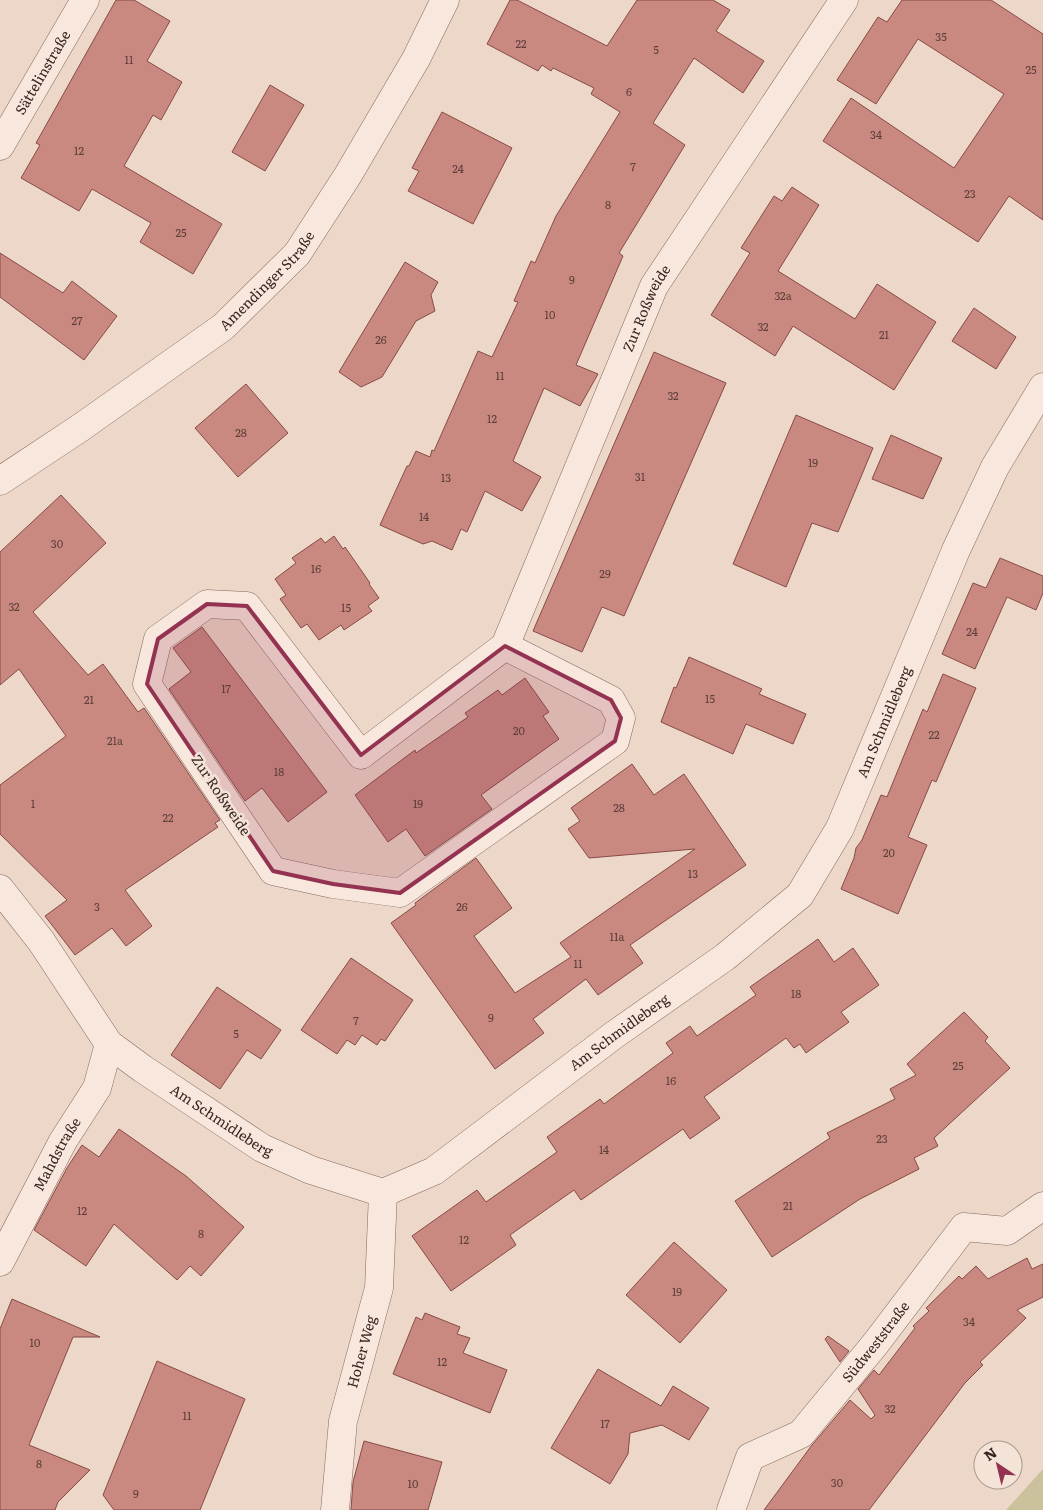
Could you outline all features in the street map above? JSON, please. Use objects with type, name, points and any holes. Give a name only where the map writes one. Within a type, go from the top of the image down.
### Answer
[{"type":"street","name":"Sättelinstraße","points":[[0,146],[85,0]]},
{"type":"street","name":"Amendinger Straße","points":[[0,481],[80,428],[223,327],[297,254],[348,175],[416,58],[445,0]]},
{"type":"street","name":"Zur Roßweide","points":[[505,646],[611,700],[621,718],[615,741],[400,893],[333,884],[273,871],[146,684],[158,640],[207,604],[246,606],[361,755],[505,646],[654,286],[844,0]]},
{"type":"street","name":"Am Schmidleberg","points":[[0,889],[41,941],[109,1044],[143,1069],[262,1148],[311,1170],[383,1193],[434,1171],[614,1035],[726,957],[800,895],[840,828],[956,550],[995,467],[1043,387]]},
{"type":"street","name":"Mahdstraße","points":[[0,1262],[63,1141],[97,1088],[109,1044]]},
{"type":"street","name":"Hoher Weg","points":[[335,1510],[343,1421],[379,1288],[383,1193]]},
{"type":"street","name":"Südweststraße","points":[[731,1510],[750,1457],[801,1434],[876,1343],[964,1227],[1007,1230],[1043,1206]]},
{"type":"highlighted area","points":[[207,604],[247,606],[361,755],[505,646],[611,700],[621,718],[615,741],[400,893],[333,884],[273,871],[147,684],[158,639]]},
{"type":"shaded area","points":[[1043,1469],[1043,1510],[1006,1510]]},
{"type":"building","points":[[116,0],[134,0],[170,21],[147,61],[182,82],[161,120],[153,115],[124,166],[222,224],[193,274],[140,242],[151,223],[92,189],[79,211],[21,178],[40,145],[36,143]]},
{"type":"building","points":[[510,0],[517,0],[607,46],[637,0],[713,0],[730,10],[716,31],[764,61],[743,93],[694,58],[653,123],[685,145],[619,253],[623,256],[576,365],[598,374],[580,406],[544,388],[513,461],[541,477],[522,511],[485,491],[467,532],[461,529],[452,550],[432,541],[423,544],[380,525],[407,466],[409,466],[416,451],[430,457],[432,450],[434,451],[478,351],[492,357],[518,302],[514,301],[531,261],[535,263],[556,216],[620,112],[591,94],[594,88],[553,68],[551,71],[542,65],[538,71],[487,44]]},
{"type":"building","points":[[902,0],[991,0],[1043,34],[1043,220],[1009,196],[978,242],[823,141],[851,98],[954,168],[1004,94],[918,39],[876,104],[837,80],[878,17],[887,22]]},
{"type":"building","points":[[270,85],[304,105],[265,171],[232,152]]},
{"type":"building","points":[[442,112],[512,148],[473,224],[408,191],[419,171],[412,168]]},
{"type":"building","points":[[792,187],[819,205],[778,271],[855,319],[877,284],[936,322],[894,390],[793,326],[775,356],[711,315],[750,253],[741,248],[774,196],[782,201]]},
{"type":"building","points":[[0,253],[63,293],[72,281],[117,316],[84,360],[0,297]]},
{"type":"building","points":[[405,262],[438,282],[431,295],[435,311],[416,321],[382,377],[361,387],[339,372]]},
{"type":"building","points":[[974,308],[1016,337],[996,369],[952,341]]},
{"type":"building","points":[[654,352],[726,383],[624,616],[602,607],[582,652],[533,631]]},
{"type":"building","points":[[246,384],[288,433],[238,477],[195,428]]},
{"type":"building","points":[[796,415],[873,448],[838,532],[812,523],[786,587],[733,564]]},
{"type":"building","points":[[891,435],[942,458],[923,499],[872,479]]},
{"type":"building","points":[[61,495],[106,543],[33,612],[88,675],[103,664],[138,712],[144,708],[220,820],[215,823],[218,827],[125,890],[152,926],[126,946],[112,928],[75,955],[45,916],[67,900],[0,834],[0,785],[66,736],[19,669],[0,685],[0,552]]},
{"type":"building","points":[[334,536],[343,549],[345,547],[379,598],[368,606],[372,611],[344,630],[341,625],[319,640],[307,624],[301,628],[280,599],[286,595],[275,579],[296,563],[292,558],[321,538],[325,543]]},
{"type":"building","points":[[1000,558],[1043,576],[1043,593],[1036,610],[1007,597],[975,669],[942,654],[973,583],[986,588]]},
{"type":"building","points":[[202,627],[327,792],[288,822],[262,788],[245,801],[169,689],[191,672],[173,648]]},
{"type":"building","points":[[689,657],[762,689],[759,694],[806,714],[793,744],[746,724],[733,754],[661,722],[674,687],[676,688]]},
{"type":"building","points":[[943,674],[976,688],[936,782],[932,780],[908,837],[927,845],[898,914],[841,889],[854,858],[856,848],[862,840],[881,795],[887,797],[923,709],[927,712]]},
{"type":"building","points":[[525,678],[549,712],[543,716],[559,739],[481,795],[492,809],[425,856],[406,829],[388,842],[355,795],[415,750],[416,753],[468,717],[465,713],[498,690],[502,695]]},
{"type":"building","points":[[632,764],[654,795],[684,774],[746,865],[630,945],[643,963],[598,995],[586,979],[533,1019],[544,1033],[495,1069],[391,923],[476,858],[512,908],[474,936],[515,993],[571,957],[560,943],[695,849],[589,858],[568,829],[580,821],[571,808]]},
{"type":"building","points":[[818,939],[834,962],[853,948],[879,985],[841,1012],[849,1022],[806,1053],[800,1044],[794,1048],[786,1038],[704,1097],[720,1118],[690,1139],[683,1129],[581,1200],[574,1190],[510,1235],[516,1245],[451,1291],[412,1236],[477,1190],[486,1202],[557,1152],[547,1137],[600,1099],[604,1104],[673,1053],[666,1043],[690,1026],[697,1036],[756,995],[750,987]]},
{"type":"building","points":[[351,958],[413,1000],[385,1041],[381,1039],[377,1045],[362,1035],[355,1045],[347,1040],[337,1054],[301,1030]]},
{"type":"building","points":[[217,987],[281,1030],[261,1059],[247,1050],[220,1089],[171,1055]]},
{"type":"building","points":[[964,1012],[988,1037],[985,1041],[1010,1068],[934,1138],[938,1146],[914,1158],[919,1169],[860,1199],[772,1257],[735,1201],[830,1138],[827,1133],[895,1099],[890,1089],[916,1075],[907,1064]]},
{"type":"building","points":[[119,1129],[186,1176],[244,1227],[201,1276],[190,1266],[177,1280],[114,1224],[86,1266],[34,1230],[67,1168],[82,1145],[99,1157]]},
{"type":"building","points":[[674,1242],[727,1290],[680,1343],[626,1295]]},
{"type":"building","points":[[1027,1258],[1032,1269],[1043,1264],[1043,1297],[1017,1310],[1026,1318],[980,1362],[983,1365],[965,1383],[869,1510],[764,1510],[812,1445],[850,1400],[871,1419],[875,1415],[858,1389],[874,1370],[879,1375],[915,1328],[913,1326],[929,1311],[926,1308],[959,1276],[962,1279],[976,1266],[988,1279]]},
{"type":"building","points":[[12,1299],[100,1337],[73,1337],[29,1445],[90,1470],[58,1502],[55,1510],[0,1510],[0,1329]]},
{"type":"building","points":[[425,1313],[460,1327],[457,1334],[470,1338],[463,1353],[507,1370],[490,1413],[393,1374],[416,1317],[422,1320]]},
{"type":"building","points":[[828,1336],[849,1351],[840,1362],[825,1339]]},
{"type":"building","points":[[157,1361],[245,1399],[200,1510],[114,1510],[103,1495]]},
{"type":"building","points":[[598,1369],[661,1406],[673,1386],[709,1408],[689,1440],[662,1425],[630,1433],[628,1454],[610,1484],[551,1448]]},
{"type":"building","points":[[364,1441],[442,1462],[428,1510],[351,1510],[353,1482]]}]
